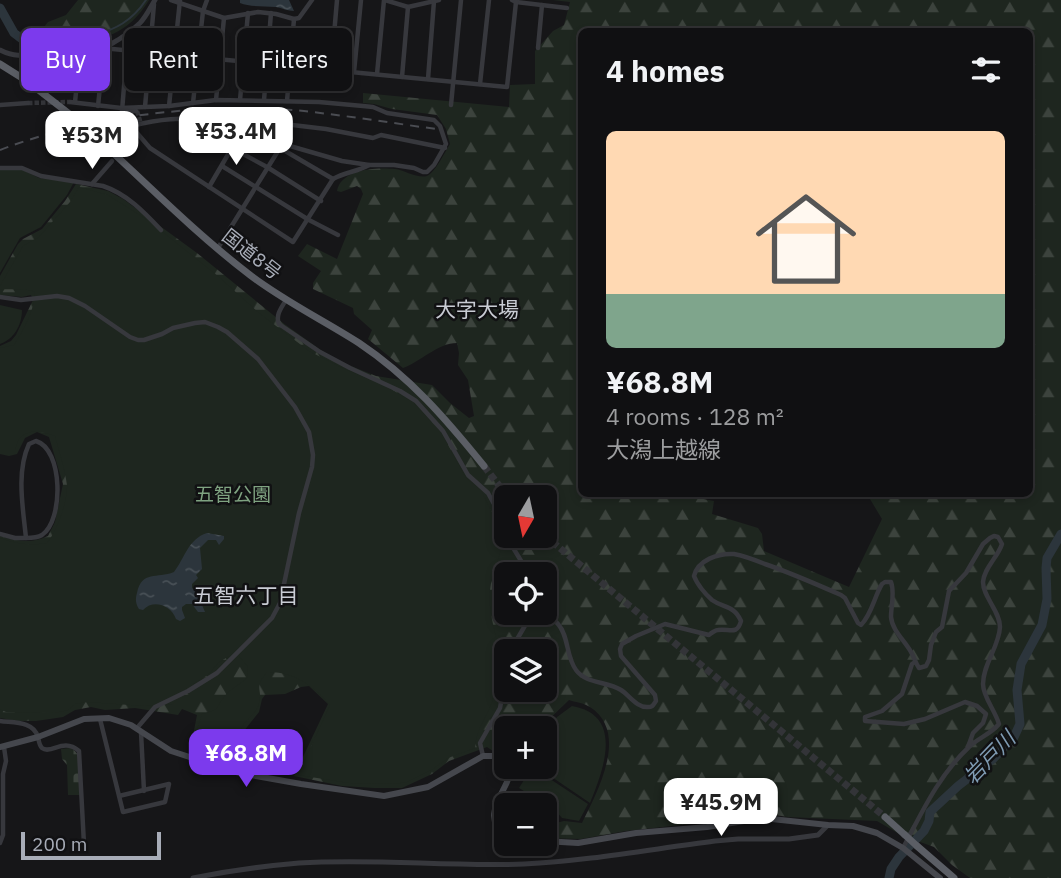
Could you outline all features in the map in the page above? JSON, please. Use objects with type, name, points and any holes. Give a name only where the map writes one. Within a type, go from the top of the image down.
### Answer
[{"type":"highway","name":"国道8号","points":[[0,64],[72,116],[252,276],[286,300],[360,344],[418,390],[448,421],[484,466]]},
{"type":"highway","points":[[885,817],[954,878]]},
{"type":"main road","points":[[2,747],[38,737],[84,719],[118,720],[171,751],[239,773],[384,796],[428,787],[482,756],[494,756]]},
{"type":"main road","points":[[557,842],[578,843],[636,833],[707,827],[762,818],[853,826],[877,833],[903,848],[940,878]]},
{"type":"street","points":[[172,0],[224,18],[258,12],[294,19],[299,18],[312,0]]},
{"type":"street","points":[[201,28],[207,0]]},
{"type":"street","points":[[335,28],[337,0]]},
{"type":"street","points":[[361,0],[354,72],[508,87],[514,1],[567,8]]},
{"type":"street","points":[[377,74],[385,0],[408,7],[437,1],[428,79]]},
{"type":"street","points":[[451,105],[461,0]]},
{"type":"street","points":[[480,85],[489,0]]},
{"type":"street","points":[[110,44],[141,22],[155,1]]},
{"type":"street","points":[[152,28],[155,1]]},
{"type":"street","points":[[177,28],[180,1]]},
{"type":"street","points":[[537,48],[542,5]]},
{"type":"street","points":[[402,77],[408,7]]},
{"type":"street","points":[[247,28],[248,13]]},
{"type":"street","points":[[270,28],[271,13]]},
{"type":"street","points":[[223,28],[224,18]]},
{"type":"street","points":[[293,28],[294,19]]},
{"type":"street","points":[[0,50],[21,57]]},
{"type":"street","points":[[124,79],[121,108],[123,112],[137,111]]},
{"type":"street","points":[[74,91],[72,102],[121,108],[216,100],[264,100],[373,107],[387,113],[435,120],[443,132],[446,144],[434,164],[427,172],[423,172],[394,165],[342,161],[196,119],[131,126]]},
{"type":"street","points":[[98,106],[99,91]]},
{"type":"street","points":[[145,107],[146,91]]},
{"type":"street","points":[[169,106],[170,91]]},
{"type":"street","points":[[193,103],[194,91]]},
{"type":"street","points":[[216,100],[217,91]]},
{"type":"street","points":[[240,100],[241,91]]},
{"type":"street","points":[[264,100],[265,91]]},
{"type":"street","points":[[287,102],[288,91]]},
{"type":"street","points":[[0,105],[28,103]]},
{"type":"street","points":[[210,123],[284,124],[373,138],[381,135],[444,148]]},
{"type":"street","points":[[131,126],[150,148],[293,242],[333,180],[369,165]]},
{"type":"street","points":[[122,142],[131,126]]},
{"type":"street","points":[[209,187],[240,134]]},
{"type":"street","points":[[218,248],[282,145]]},
{"type":"street","points":[[282,145],[333,180]]},
{"type":"street","points":[[232,148],[321,201]]},
{"type":"street","points":[[92,184],[112,161]]},
{"type":"street","points":[[222,166],[338,235]]},
{"type":"street","points":[[0,168],[22,168],[45,177],[111,189],[141,207],[162,230]]},
{"type":"street","points":[[0,298],[69,298],[138,340],[195,323],[205,322],[218,327],[258,359],[295,407],[309,432],[312,467],[299,513],[280,603],[272,618],[217,673],[155,707],[139,730],[144,791]]},
{"type":"street","points":[[286,300],[277,320],[282,326],[320,352],[416,401],[449,439],[468,475],[482,486],[494,503]]},
{"type":"street","points":[[0,534],[15,538],[26,538],[33,538],[44,534],[51,523],[57,499],[55,469],[45,447],[36,441],[26,449],[21,476],[26,538]]},
{"type":"street","points":[[557,623],[561,627],[577,673],[618,688],[647,708],[656,701],[655,695],[621,656],[622,644],[665,624],[709,635],[717,630],[737,628],[741,621],[738,615],[724,604],[713,600],[694,576],[707,559],[732,554],[781,569],[841,595],[861,625],[867,618],[882,584],[891,582],[891,620],[913,654],[915,662],[919,667],[926,666],[936,632],[942,627],[949,591],[966,573],[983,544],[994,536],[998,537],[1002,544],[1000,552],[985,576],[983,586],[998,617],[1000,630],[984,672],[983,682],[984,692],[999,724],[967,748],[931,794],[903,848]]},
{"type":"street","points":[[915,662],[902,694],[882,711],[865,717],[865,721],[904,724],[925,719],[965,702],[986,713],[983,723],[973,733],[967,748]]},
{"type":"street","points":[[482,756],[480,743],[501,702]]},
{"type":"street","points":[[100,718],[124,813],[165,802],[169,785],[120,796]]},
{"type":"street","points":[[0,721],[31,726],[43,748],[69,745],[79,751],[84,844]]},
{"type":"street","points":[[0,843],[3,835],[3,774],[6,761],[2,747]]},
{"type":"street","points":[[194,878],[301,863],[471,865],[552,862],[715,841],[789,839],[818,835],[828,825]]},
{"type":"green space","points":[[78,0],[149,0],[126,26],[110,35],[110,28],[43,28],[48,22],[66,15]]},
{"type":"green space","points":[[553,0],[1061,0],[1061,878],[970,878],[934,847],[901,835],[877,821],[788,817],[762,813],[581,839],[557,838],[557,823],[582,823],[602,780],[609,747],[608,732],[602,718],[590,707],[569,700],[552,716],[494,716],[494,751],[487,747],[449,761],[432,774],[402,788],[342,786],[294,776],[328,704],[309,686],[285,694],[265,695],[259,712],[243,732],[232,762],[201,754],[203,744],[192,741],[197,715],[182,709],[178,715],[135,708],[105,710],[91,707],[75,710],[63,717],[36,721],[0,718],[0,536],[24,541],[48,536],[55,522],[63,484],[49,437],[37,432],[25,438],[17,454],[0,454],[0,346],[11,341],[16,335],[33,300],[31,295],[0,295],[0,276],[18,244],[42,229],[76,184],[108,191],[197,253],[283,323],[325,353],[376,376],[432,385],[469,418],[474,416],[468,380],[458,365],[457,343],[436,349],[403,368],[368,339],[372,330],[354,314],[353,308],[313,289],[313,283],[321,271],[298,256],[307,244],[337,259],[363,194],[357,186],[337,191],[345,178],[360,171],[378,168],[427,176],[450,144],[446,129],[437,115],[363,103],[363,93],[509,107],[510,85],[535,84],[535,51],[553,31],[564,25],[570,2]]},
{"type":"green space","points":[[0,170],[23,170],[39,178],[74,182],[41,227],[20,238],[0,273]]},
{"type":"green space","name":"五智公園","points":[[79,187],[108,195],[149,221],[309,351],[384,385],[413,402],[441,432],[466,478],[481,490],[494,517],[494,548],[502,548],[497,562],[494,562],[489,597],[496,639],[494,690],[475,748],[448,758],[407,782],[394,784],[349,783],[298,775],[330,705],[302,681],[286,674],[267,672],[259,685],[258,707],[242,727],[229,759],[204,753],[205,743],[194,738],[202,714],[216,708],[226,695],[247,678],[248,667],[239,656],[229,656],[218,663],[208,675],[193,684],[173,704],[145,706],[86,702],[55,713],[6,712],[0,709],[0,538],[24,544],[47,543],[61,516],[67,485],[55,436],[41,432],[28,433],[19,439],[15,450],[0,450],[0,348],[14,345],[31,313],[35,292],[0,289],[0,286],[23,246],[39,237],[70,202]]},
{"type":"green space","points":[[0,305],[22,310],[16,331],[0,344]]},
{"type":"green space","points":[[572,706],[589,711],[599,720],[604,732],[604,761],[590,803],[555,779],[557,779],[557,717]]},
{"type":"green space","points":[[70,748],[78,755],[80,795],[68,795],[67,765],[62,759],[61,749]]},
{"type":"green space","points":[[525,779],[550,779],[588,804],[579,821],[562,818],[557,812],[557,793],[527,793],[519,788]]},
{"type":"water","points":[[240,0],[289,0],[294,11],[248,5],[240,3]]},
{"type":"water","points":[[207,533],[224,536],[224,539],[219,545],[216,540],[208,540],[200,548],[202,569],[196,575],[198,578],[192,588],[202,597],[205,612],[198,612],[192,604],[186,604],[182,607],[185,618],[180,621],[161,605],[139,609],[136,598],[142,581],[151,576],[174,572],[191,544]]},
{"type":"waterway","points":[[110,30],[135,14],[146,0]]},
{"type":"waterway","points":[[0,8],[14,33],[21,38]]},
{"type":"waterway","name":"岩戸川","points":[[889,878],[899,857],[924,831],[930,812],[993,759],[1014,737],[1020,724],[1017,690],[1021,664],[1042,625],[1047,599],[1047,558],[1061,534]]},
{"type":"tunnel","points":[[28,103],[70,102]]},
{"type":"tunnel","points":[[137,111],[141,124]]},
{"type":"tunnel","points":[[114,157],[122,142]]},
{"type":"tunnel","points":[[484,466],[499,485]]},
{"type":"tunnel","points":[[557,546],[885,817]]},
{"type":"railway","points":[[0,150],[35,138],[110,120],[229,108],[304,111],[436,129]]},
{"type":"district","name":"大字大場","points":[[477,309]]},
{"type":"district","name":"五智六丁目","points":[[246,595]]}]
